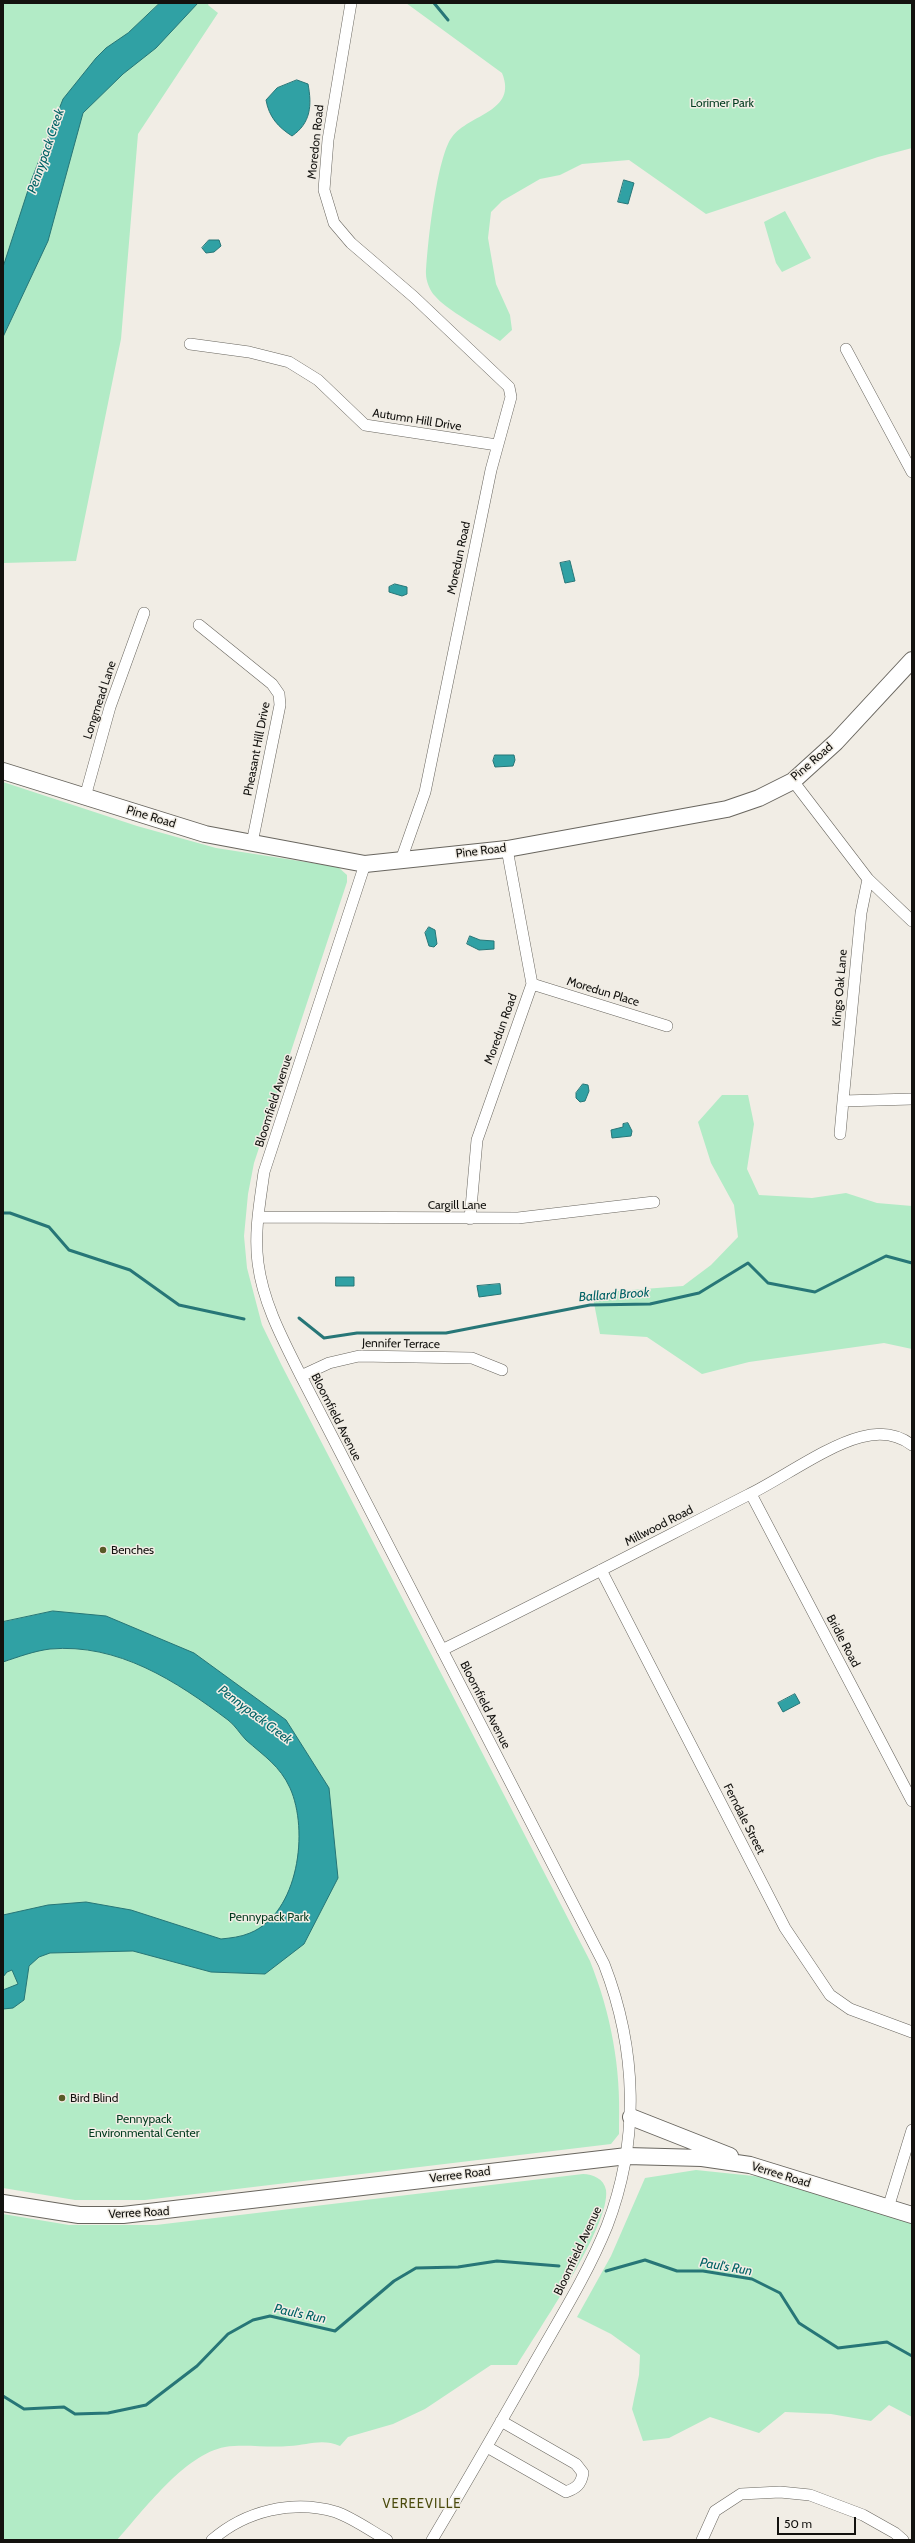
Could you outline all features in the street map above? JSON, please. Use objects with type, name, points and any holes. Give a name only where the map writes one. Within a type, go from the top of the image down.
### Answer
[{"type":"main road","name":"Pine Road","points":[[3,770],[204,834],[365,864],[507,849],[728,809],[759,798],[793,781],[836,742],[912,660]]},
{"type":"main road","points":[[631,2117],[750,2165]]},
{"type":"main road","name":"Verree Road","points":[[3,2203],[79,2215],[124,2216],[627,2156],[702,2158],[750,2165],[912,2215]]},
{"type":"street","name":"Moredon Road","points":[[351,3],[328,140],[324,190],[334,223],[351,243],[414,297]]},
{"type":"street","name":"Moredun Road","points":[[401,860],[425,792],[497,445],[511,397],[509,387],[414,297]]},
{"type":"street","name":"Autumn Hill Drive","points":[[190,344],[249,352],[289,362],[318,380],[364,426],[497,445]]},
{"type":"street","points":[[846,349],[912,472]]},
{"type":"street","name":"Longmead Lane","points":[[84,797],[110,707],[144,613]]},
{"type":"street","name":"Pheasant Hill Drive","points":[[199,625],[272,684],[279,694],[280,705],[252,843]]},
{"type":"street","points":[[793,781],[868,879],[912,921]]},
{"type":"street","name":"Moredun Road","points":[[470,1219],[477,1140],[532,984],[507,849]]},
{"type":"street","name":"Bloomfield Avenue","points":[[365,864],[264,1172],[258,1218],[258,1262],[265,1292],[281,1335],[301,1376],[604,1964],[618,2002],[626,2041],[631,2117],[627,2156],[607,2226],[582,2279],[487,2447],[432,2540]]},
{"type":"street","name":"Kings Oak Lane","points":[[840,1134],[861,913],[868,879]]},
{"type":"street","name":"Moredun Place","points":[[532,984],[667,1026]]},
{"type":"street","points":[[843,1101],[912,1099]]},
{"type":"street","name":"Cargill Lane","points":[[258,1218],[518,1218],[654,1202]]},
{"type":"street","name":"Jennifer Terrace","points":[[301,1376],[329,1363],[359,1356],[472,1358],[502,1370]]},
{"type":"street","name":"Millwood Road","points":[[442,1650],[751,1494],[838,1446],[860,1437],[890,1434],[912,1445]]},
{"type":"street","name":"Bridle Road","points":[[751,1494],[912,1801]]},
{"type":"street","name":"Ferndale Street","points":[[600,1570],[785,1928],[830,1995],[850,2009],[912,2032]]},
{"type":"street","points":[[888,2208],[912,2130]]},
{"type":"street","points":[[487,2447],[566,2492],[576,2488],[582,2482],[583,2474],[576,2464],[501,2421]]},
{"type":"street","points":[[702,2540],[715,2511],[741,2494],[780,2492],[810,2495],[863,2516],[895,2533],[903,2540]]},
{"type":"street","points":[[212,2540],[222,2531],[243,2520],[270,2509],[306,2507],[336,2513],[387,2540]]},
{"type":"green space","points":[[3,3],[209,3],[208,5],[218,13],[138,134],[121,339],[76,561],[3,563],[3,337],[16,308],[3,285]]},
{"type":"green space","name":"Lorimer Park","points":[[406,3],[912,3],[912,148],[878,157],[706,214],[629,160],[582,164],[560,175],[540,179],[502,201],[491,212],[488,238],[496,284],[510,315],[512,330],[500,341],[440,301],[430,289],[426,274],[428,244],[437,182],[447,147],[452,137],[460,129],[498,104],[503,96],[505,86],[502,73]]},
{"type":"green space","points":[[785,211],[811,258],[782,272],[776,263],[764,222]]},
{"type":"green space","name":"Pennypack Park","points":[[3,782],[137,826],[216,848],[338,867],[347,875],[347,882],[254,1163],[248,1194],[244,1236],[247,1268],[262,1325],[282,1366],[590,1961],[604,2001],[616,2061],[619,2103],[619,2134],[611,2144],[145,2200],[75,2200],[3,2188]]},
{"type":"green space","points":[[722,1095],[748,1095],[754,1124],[747,1169],[759,1195],[812,1198],[846,1193],[877,1203],[912,1206],[912,1349],[884,1343],[749,1362],[702,1374],[647,1337],[600,1334],[592,1293],[683,1286],[711,1265],[738,1237],[734,1205],[711,1163],[698,1122]]},
{"type":"green space","points":[[696,2170],[773,2178],[912,2223],[912,2417],[889,2405],[871,2421],[831,2414],[785,2412],[759,2433],[710,2417],[669,2438],[643,2441],[632,2409],[639,2375],[640,2355],[611,2334],[577,2317],[611,2256],[645,2178]]},
{"type":"green space","points":[[583,2174],[598,2178],[605,2186],[604,2206],[597,2227],[571,2278],[517,2365],[491,2365],[425,2409],[393,2424],[348,2437],[340,2446],[327,2442],[321,2442],[281,2446],[233,2446],[210,2452],[195,2460],[166,2485],[117,2540],[3,2540],[3,2214],[69,2225],[156,2225]]},
{"type":"water","name":"Pennypack Creek","points":[[160,3],[198,3],[156,48],[123,74],[83,113],[48,241],[3,337],[3,267],[31,181],[63,99],[106,48],[128,33]]},
{"type":"water","points":[[297,80],[308,84],[310,106],[309,113],[303,125],[292,136],[282,129],[275,121],[269,112],[266,100],[277,88]]},
{"type":"water","points":[[624,180],[634,183],[628,204],[618,202]]},
{"type":"water","points":[[209,240],[219,240],[221,246],[214,252],[206,253],[202,248]]},
{"type":"water","points":[[570,561],[575,581],[565,583],[560,563]]},
{"type":"water","points":[[395,584],[407,587],[407,594],[402,596],[389,592],[389,587]]},
{"type":"water","points":[[495,755],[514,755],[515,760],[513,766],[495,767],[493,761]]},
{"type":"water","points":[[429,927],[435,930],[437,944],[434,947],[429,946],[425,933]]},
{"type":"water","points":[[470,936],[480,940],[494,941],[494,949],[479,950],[467,944]]},
{"type":"water","points":[[583,1084],[588,1085],[589,1091],[585,1101],[580,1102],[576,1098],[576,1093]]},
{"type":"water","points":[[628,1123],[632,1131],[631,1136],[612,1138],[611,1130],[623,1127],[623,1124]]},
{"type":"water","points":[[336,1277],[354,1277],[354,1286],[336,1286]]},
{"type":"water","points":[[500,1284],[501,1294],[479,1297],[477,1286]]},
{"type":"water","name":"Pennypack Creek","points":[[53,1611],[106,1616],[194,1653],[286,1720],[329,1788],[338,1878],[304,1944],[265,1974],[211,1972],[133,1951],[50,1953],[39,1957],[29,1966],[24,2000],[13,2008],[3,2009],[3,1990],[18,1984],[12,1970],[7,1972],[3,1977],[3,1915],[48,1905],[86,1902],[131,1910],[221,1939],[239,1936],[250,1933],[267,1923],[280,1908],[296,1869],[299,1847],[299,1826],[296,1805],[290,1788],[281,1773],[246,1740],[231,1722],[188,1692],[145,1668],[99,1652],[75,1649],[50,1649],[3,1662],[3,1622]]},
{"type":"water","points":[[795,1694],[800,1703],[783,1712],[778,1703]]},
{"type":"waterway","points":[[434,3],[448,20]]},
{"type":"waterway","name":"Ballard Brook","points":[[3,1213],[10,1213],[49,1227],[69,1250],[130,1270],[179,1305],[244,1319]]},
{"type":"waterway","name":"Ballard Brook","points":[[299,1318],[324,1338],[357,1333],[446,1333],[590,1305],[650,1304],[699,1293],[748,1263],[768,1283],[815,1292],[886,1256],[912,1263]]},
{"type":"waterway","name":"Paul's Run","points":[[606,2271],[645,2260],[677,2271],[703,2271],[752,2279],[780,2293],[799,2323],[838,2348],[887,2342],[912,2356]]},
{"type":"waterway","name":"Paul's Run","points":[[3,2396],[24,2409],[64,2407],[75,2414],[108,2413],[146,2405],[197,2366],[228,2334],[253,2320],[270,2316],[335,2331],[394,2281],[416,2268],[458,2267],[497,2261],[559,2266]]},
{"type":"place","name":"Benches","points":[[103,1550]]},
{"type":"place","name":"Bird Blind","points":[[62,2098]]},
{"type":"district","name":"VEREEVILLE","points":[[422,2504]]},
{"type":"park label","name":"Pennypack Environmental Center","points":[[144,2126]]}]
